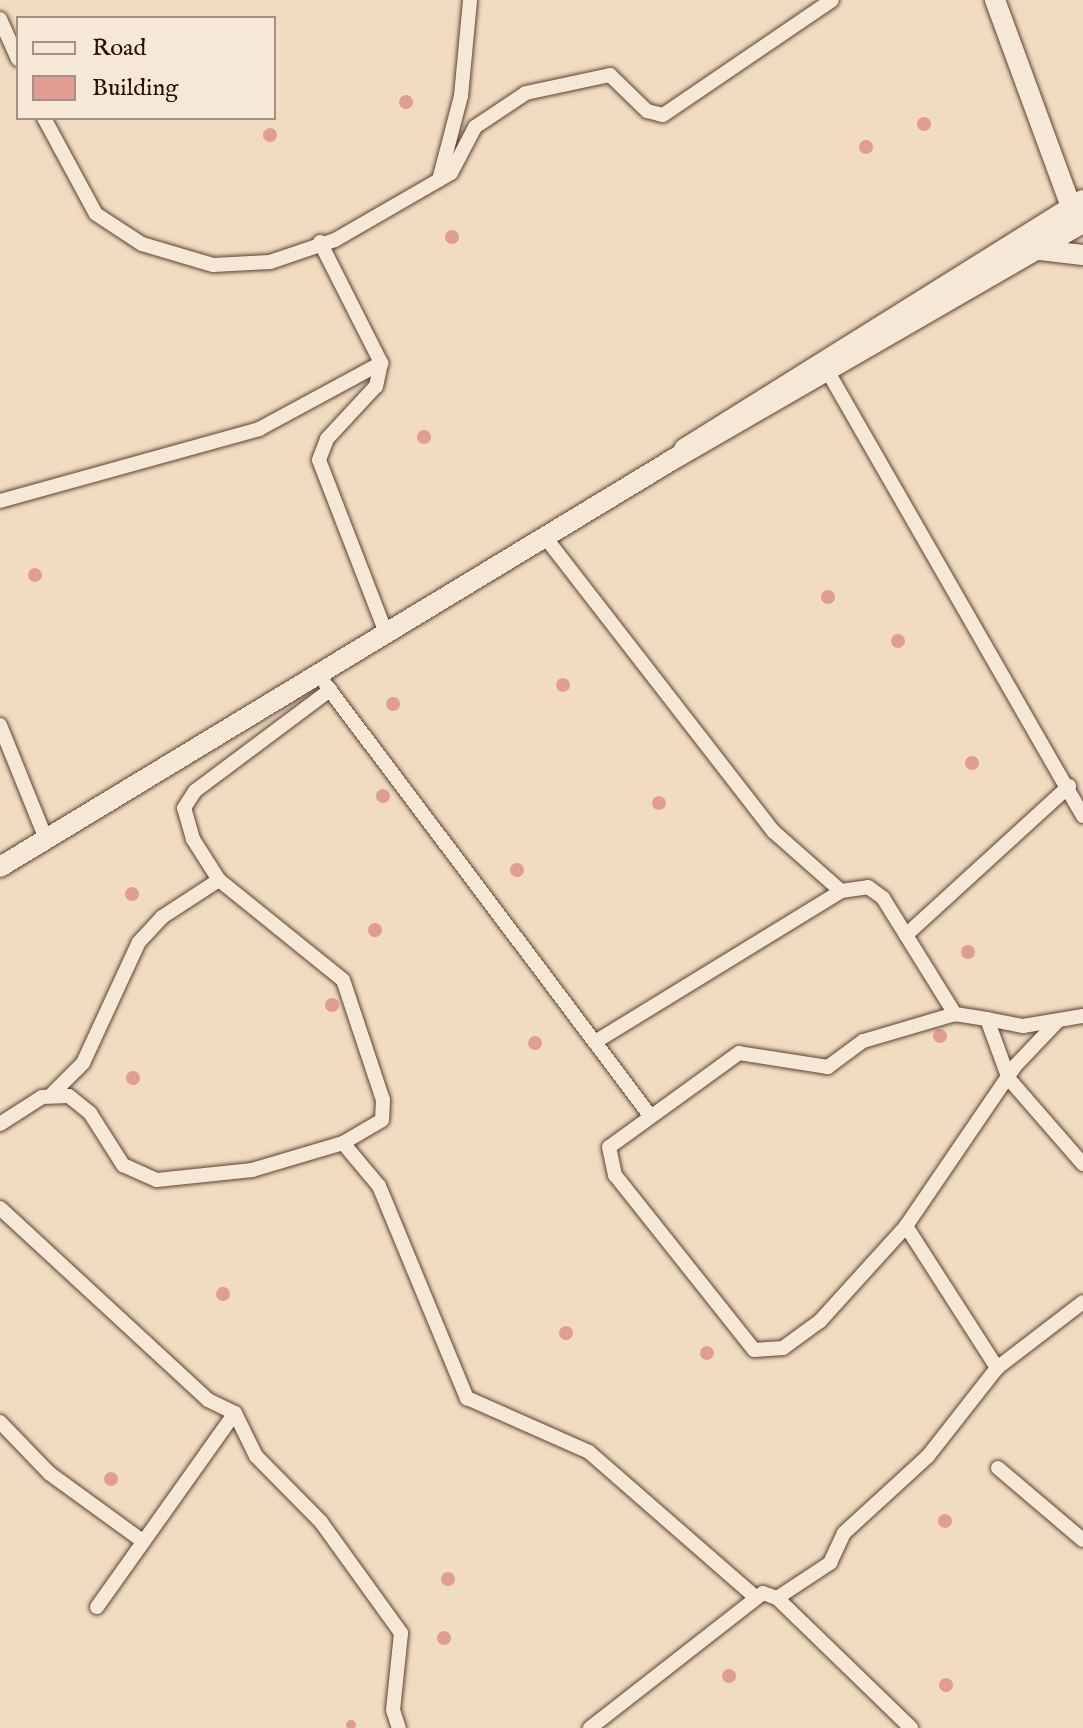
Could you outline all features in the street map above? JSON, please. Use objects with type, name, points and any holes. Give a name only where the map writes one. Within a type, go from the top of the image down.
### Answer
[{"type":"street","points":[[439,180],[461,96],[470,0]]},
{"type":"street","points":[[45,120],[96,214],[142,244],[213,265],[270,262],[320,242],[439,180],[459,163],[475,127],[544,84],[610,75],[647,111],[663,115],[832,0]]},
{"type":"street","points":[[995,0],[1080,217]]},
{"type":"street","points":[[0,19],[16,55]]},
{"type":"street","points":[[825,365],[1036,251],[1080,217]]},
{"type":"street","points":[[51,1095],[80,1103],[123,1165],[142,1178],[252,1170],[343,1143],[385,1114],[343,980],[219,880],[187,826],[187,798],[386,633],[825,365],[1080,217]]},
{"type":"street","points":[[320,242],[381,363],[376,386],[327,439],[319,460],[386,633]]},
{"type":"street","points":[[1036,251],[1083,255]]},
{"type":"street","points":[[0,501],[259,429],[381,363]]},
{"type":"street","points":[[825,365],[1069,786],[1083,816]]},
{"type":"street","points":[[545,537],[748,800],[841,891]]},
{"type":"street","points":[[0,867],[323,683]]},
{"type":"street","points":[[323,683],[648,1113]]},
{"type":"street","points":[[0,725],[46,839]]},
{"type":"street","points":[[906,935],[1069,786]]},
{"type":"street","points":[[0,1124],[51,1095],[83,1063],[139,942],[162,917],[219,880]]},
{"type":"street","points":[[595,1042],[841,891],[876,890],[955,1014]]},
{"type":"street","points":[[1057,1022],[1009,1079],[906,1226],[799,1338],[774,1351],[754,1350],[609,1164],[609,1147],[648,1113],[739,1053],[828,1067],[863,1041],[955,1014],[987,1019],[1057,1022],[1083,1016]]},
{"type":"street","points":[[987,1019],[1009,1079],[1083,1164]]},
{"type":"street","points":[[343,1143],[379,1186],[467,1398],[589,1452],[755,1597],[777,1598],[830,1563],[844,1533],[928,1456],[997,1368],[1083,1302]]},
{"type":"street","points":[[0,1208],[208,1400],[235,1413],[256,1456],[321,1522],[401,1633],[393,1710],[399,1728]]},
{"type":"street","points":[[906,1226],[997,1368]]},
{"type":"street","points":[[97,1607],[140,1539],[235,1413]]},
{"type":"street","points":[[0,1422],[49,1473],[140,1539]]},
{"type":"street","points":[[998,1468],[1083,1540]]},
{"type":"street","points":[[590,1728],[755,1597]]},
{"type":"street","points":[[777,1598],[911,1728]]},
{"type":"building","points":[[406,95],[413,102],[406,109],[399,102]]},
{"type":"building","points":[[924,117],[931,124],[924,131],[917,124]]},
{"type":"building","points":[[270,128],[277,135],[270,142],[263,135]]},
{"type":"building","points":[[866,140],[873,147],[866,154],[859,147]]},
{"type":"building","points":[[452,230],[459,237],[452,244],[445,237]]},
{"type":"building","points":[[424,430],[431,437],[424,444],[417,437]]},
{"type":"building","points":[[35,568],[42,575],[35,582],[28,575]]},
{"type":"building","points":[[828,590],[835,597],[828,604],[821,597]]},
{"type":"building","points":[[898,634],[905,641],[898,648],[891,641]]},
{"type":"building","points":[[563,678],[570,685],[563,692],[556,685]]},
{"type":"building","points":[[393,697],[400,704],[393,711],[386,704]]},
{"type":"building","points":[[972,756],[979,763],[972,770],[965,763]]},
{"type":"building","points":[[383,789],[390,796],[383,803],[376,796]]},
{"type":"building","points":[[659,796],[666,803],[659,810],[652,803]]},
{"type":"building","points":[[517,863],[524,870],[517,877],[510,870]]},
{"type":"building","points":[[132,887],[139,894],[132,901],[125,894]]},
{"type":"building","points":[[375,923],[382,930],[375,937],[368,930]]},
{"type":"building","points":[[968,945],[975,952],[968,959],[961,952]]},
{"type":"building","points":[[332,998],[339,1005],[332,1012],[325,1005]]},
{"type":"building","points":[[940,1029],[947,1036],[940,1043],[933,1036]]},
{"type":"building","points":[[535,1036],[542,1043],[535,1050],[528,1043]]},
{"type":"building","points":[[133,1071],[140,1078],[133,1085],[126,1078]]},
{"type":"building","points":[[223,1287],[230,1294],[223,1301],[216,1294]]},
{"type":"building","points":[[566,1326],[573,1333],[566,1340],[559,1333]]},
{"type":"building","points":[[707,1346],[714,1353],[707,1360],[700,1353]]},
{"type":"building","points":[[111,1472],[118,1479],[111,1486],[104,1479]]},
{"type":"building","points":[[945,1514],[952,1521],[945,1528],[938,1521]]},
{"type":"building","points":[[448,1572],[455,1579],[448,1586],[441,1579]]},
{"type":"building","points":[[444,1631],[451,1638],[444,1645],[437,1638]]},
{"type":"building","points":[[729,1669],[736,1676],[729,1683],[722,1676]]},
{"type":"building","points":[[946,1678],[953,1685],[946,1692],[939,1685]]},
{"type":"building","points":[[347,1721],[355,1721],[355,1729],[347,1729]]}]
